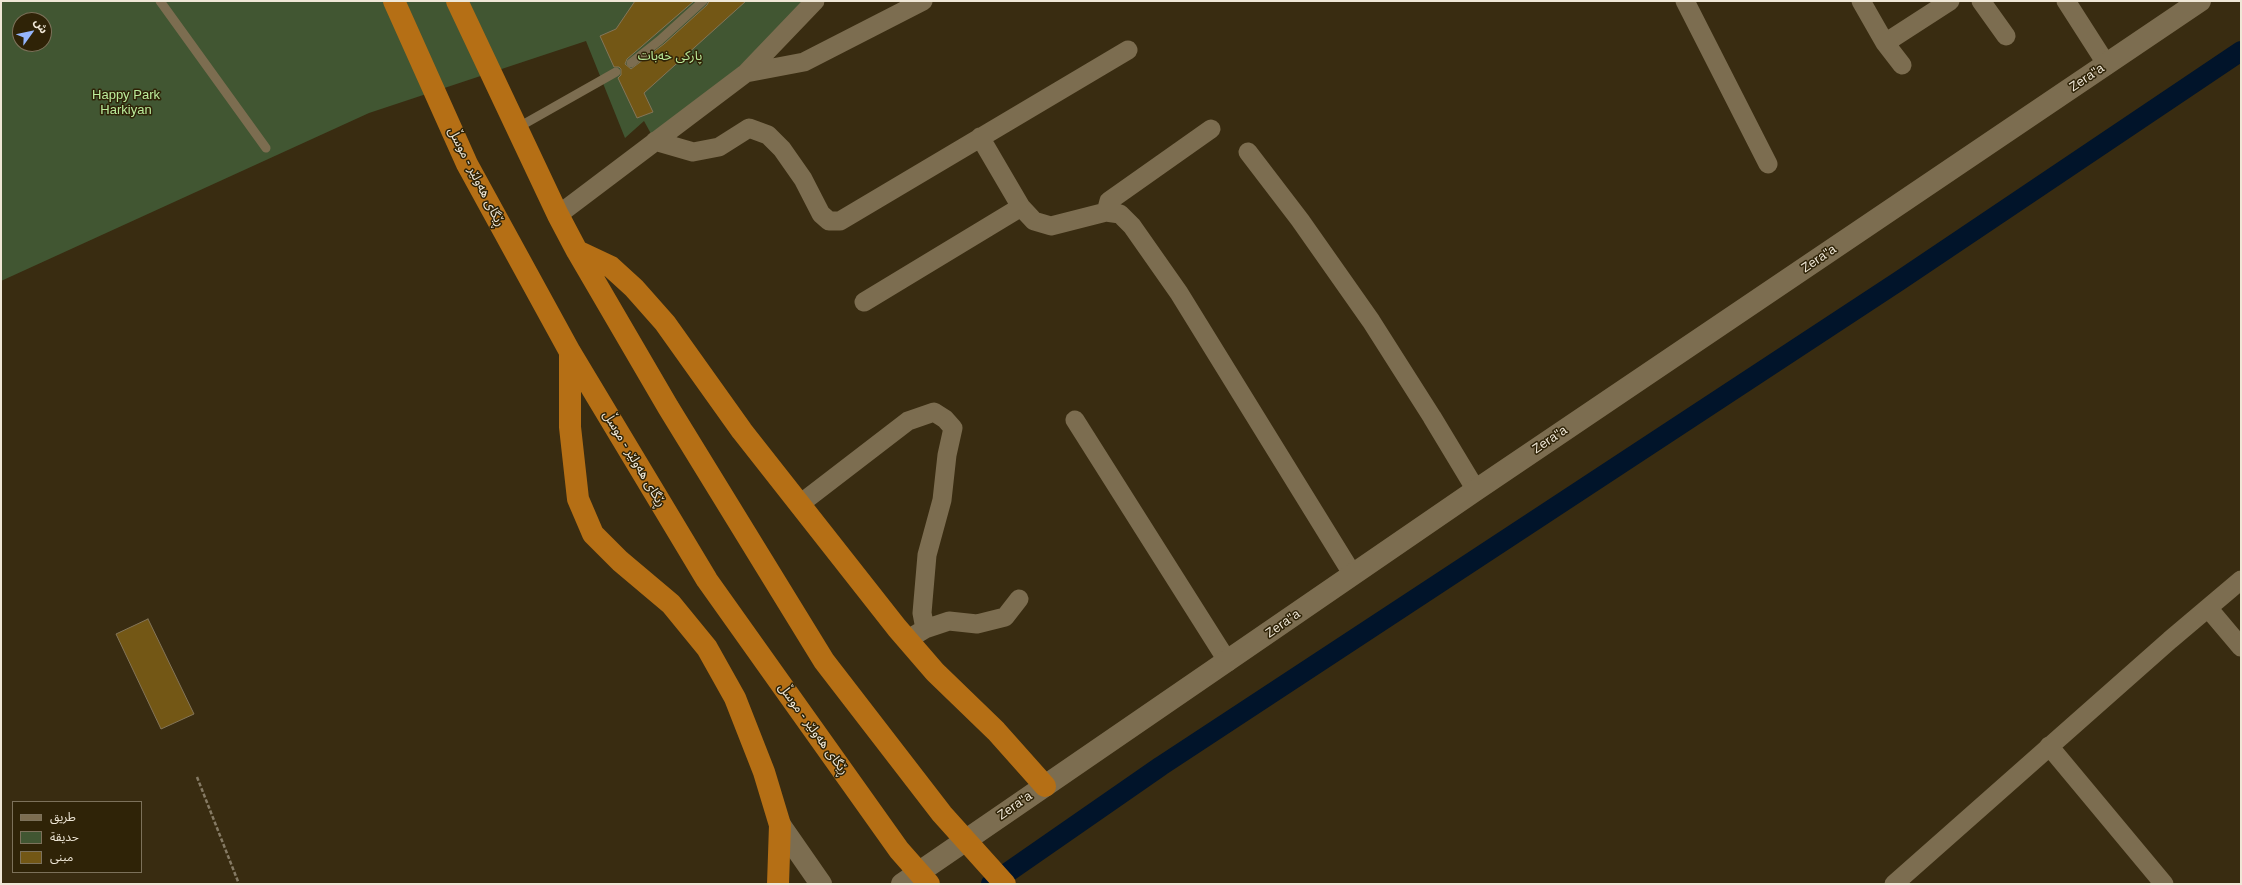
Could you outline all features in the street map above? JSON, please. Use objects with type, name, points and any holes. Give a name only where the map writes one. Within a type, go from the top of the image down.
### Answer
[{"type":"highway","name":"ڕێگای هەولێر - موسڵ","points":[[394,1],[467,164],[570,352],[707,580],[899,850],[929,884]]},
{"type":"highway","points":[[457,1],[577,251],[668,407],[824,661],[942,814],[1005,884]]},
{"type":"highway","points":[[577,251],[611,267],[634,288],[664,323],[742,431],[907,640],[968,706],[996,731],[1045,786]]},
{"type":"highway","points":[[570,352],[570,427],[578,499],[593,534],[620,562],[671,604],[707,648],[735,698],[764,772],[780,825],[778,884]]},
{"type":"street","points":[[558,214],[746,73],[815,1]]},
{"type":"street","points":[[746,73],[804,62],[923,1]]},
{"type":"street","points":[[1685,1],[1768,164]]},
{"type":"street","points":[[1861,1],[1885,43],[1902,65]]},
{"type":"street","points":[[1885,43],[1950,1]]},
{"type":"street","points":[[1981,1],[2006,36]]},
{"type":"street","points":[[2066,1],[2107,66]]},
{"type":"street","name":"Zera\"a","points":[[902,884],[1228,662],[1476,490],[2107,66],[2200,1]]},
{"type":"street","points":[[656,141],[693,152],[718,147],[749,128],[768,135],[782,149],[803,179],[821,214],[829,221],[840,221],[1128,50]]},
{"type":"street","points":[[1106,212],[1109,201],[1123,190],[1212,129]]},
{"type":"street","points":[[980,138],[1021,207],[1034,222],[1051,226],[1106,212],[1120,214],[1132,226],[1179,293],[1353,575]]},
{"type":"street","points":[[1248,152],[1300,220],[1371,321],[1476,490]]},
{"type":"street","points":[[864,302],[1021,207]]},
{"type":"street","points":[[800,504],[908,421],[934,412],[945,419],[954,428],[948,455],[942,500],[927,555],[922,613],[925,629]]},
{"type":"street","points":[[1075,420],[1228,662]]},
{"type":"street","points":[[1894,884],[2049,746],[2241,580]]},
{"type":"street","points":[[907,640],[925,629],[949,621],[977,624],[1005,617],[1020,599]]},
{"type":"street","points":[[2208,608],[2241,647]]},
{"type":"street","points":[[2049,746],[2164,884]]},
{"type":"street","points":[[780,825],[821,884]]},
{"type":"lane","points":[[160,1],[266,148]]},
{"type":"lane","points":[[631,63],[703,1]]},
{"type":"lane","points":[[517,128],[616,72]]},
{"type":"path","points":[[197,777],[239,884]]},
{"type":"green space","name":"Happy Park Harkiyan","points":[[1,1],[814,1],[655,141],[644,121],[625,138],[586,41],[369,113],[1,281]]},
{"type":"building","points":[[635,1],[694,1],[627,59],[625,64],[631,69],[664,44],[707,5],[709,1],[746,1],[644,93],[653,112],[637,118],[618,78],[621,75],[621,69],[619,67],[614,67],[600,36],[616,29]]},
{"type":"building","points":[[148,619],[194,714],[161,729],[116,634]]},
{"type":"waterway","points":[[991,884],[1161,766],[1899,281],[2241,51]]},
{"type":"park label","name":"پارکی خەبات","points":[[670,56]]}]
